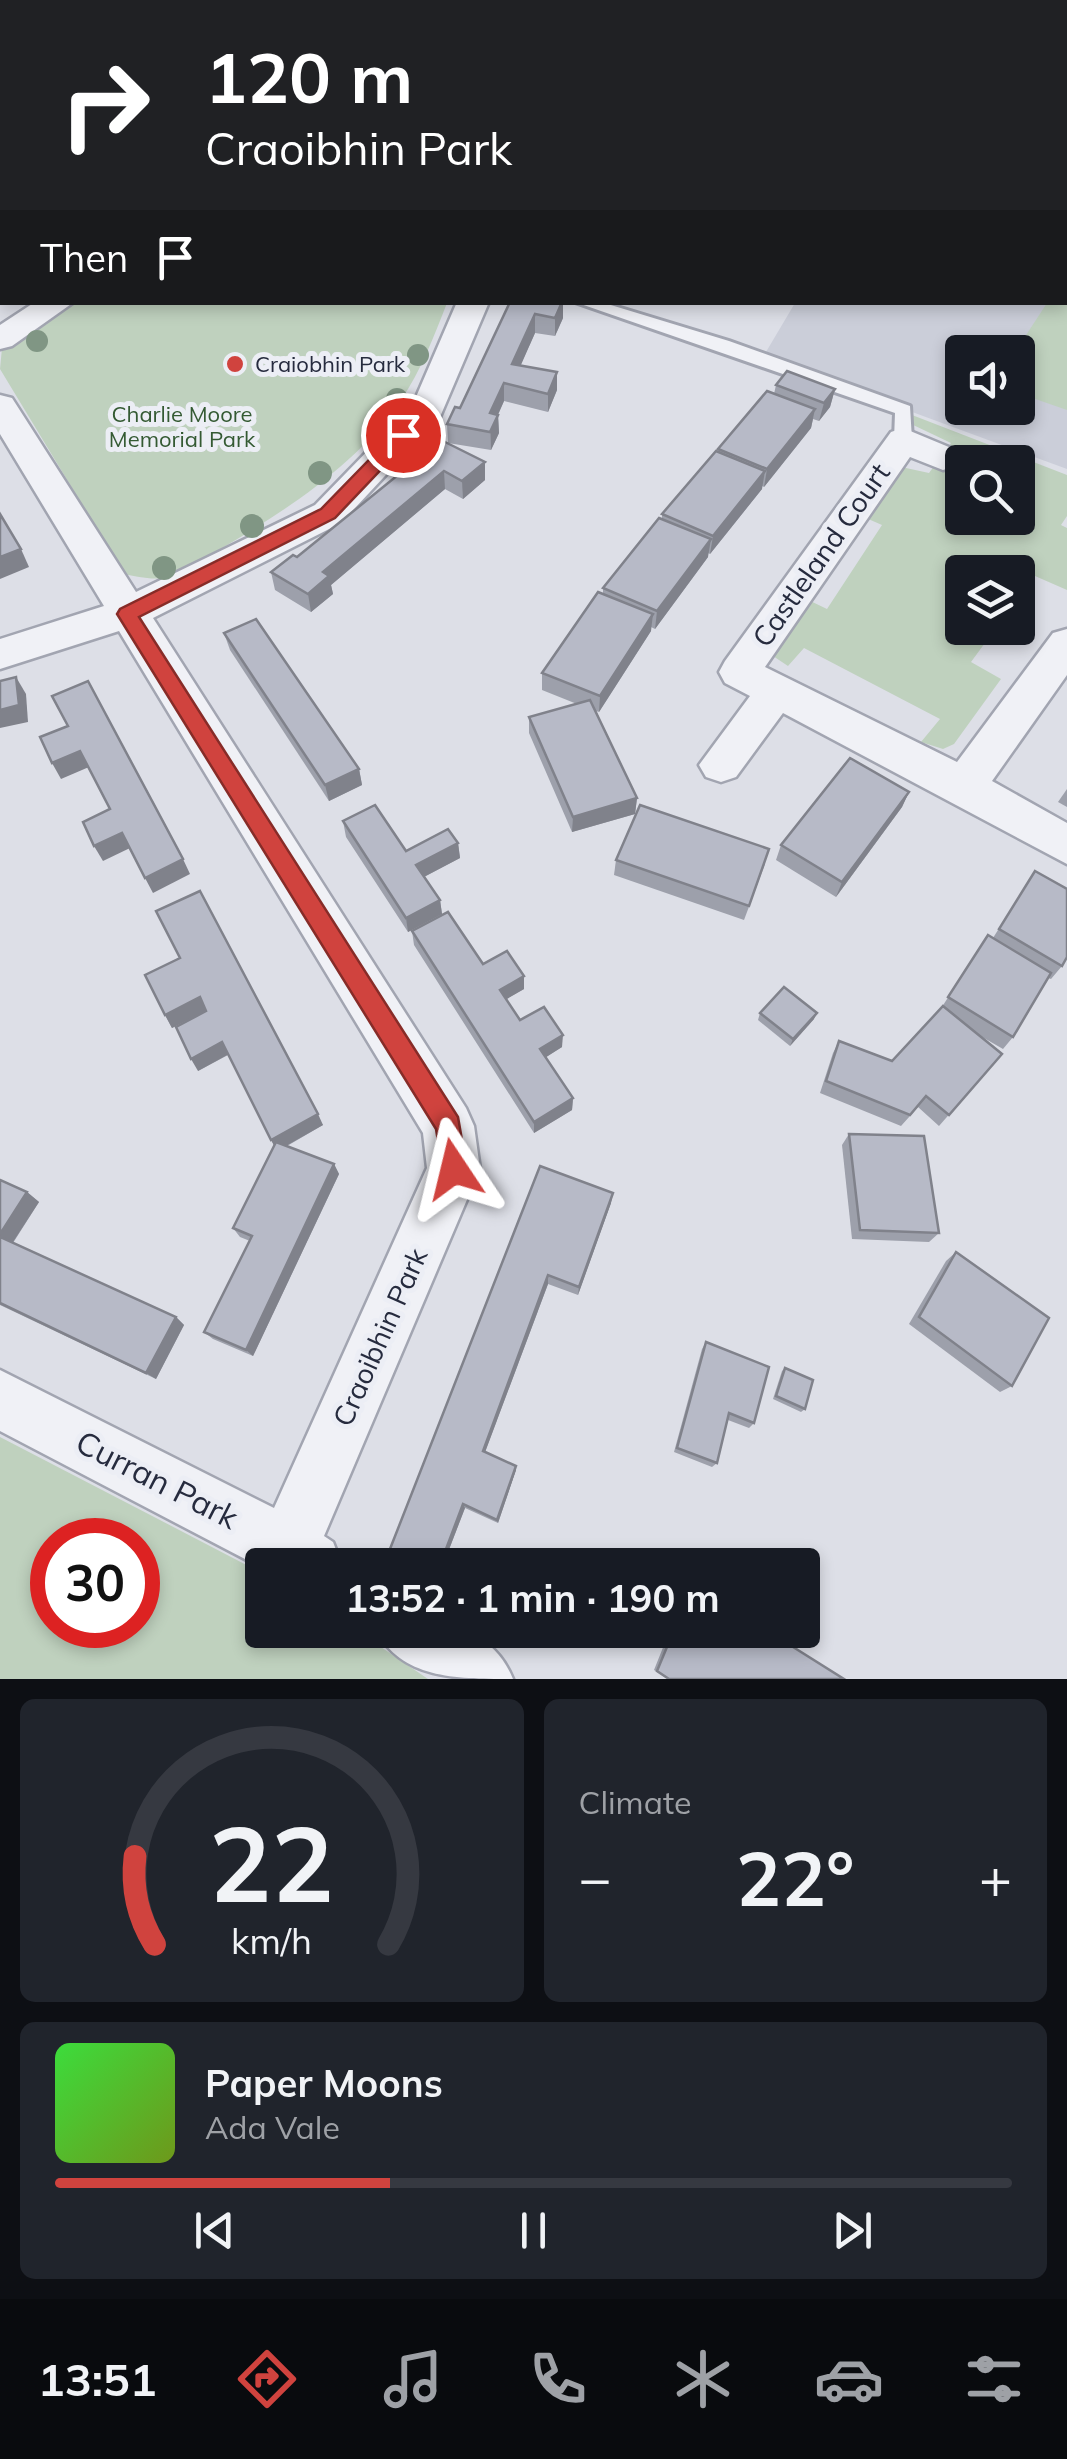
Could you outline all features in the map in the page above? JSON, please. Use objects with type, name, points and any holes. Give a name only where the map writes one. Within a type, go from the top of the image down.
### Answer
[{"type":"street","points":[[0,339],[53,305]]},
{"type":"street","points":[[0,654],[127,614],[328,514],[428,408],[472,305]]},
{"type":"street","name":"Craoibhin Park","points":[[0,406],[448,1126],[454,1169],[303,1548]]},
{"type":"street","name":"Castleland Court","points":[[943,458],[902,440],[739,672],[964,786],[1067,845]]},
{"type":"street","points":[[964,786],[1067,644]]},
{"type":"street","name":"Castleland Court","points":[[720,765],[777,692]]},
{"type":"street","name":"Curran Park","points":[[0,1398],[285,1548]]},
{"type":"street","points":[[434,1648],[480,1679]]},
{"type":"lane","points":[[593,305],[723,345],[904,410],[902,440]]},
{"type":"shaded area","points":[[794,305],[1067,305],[1067,469],[1035,457],[1035,445],[1002,445],[948,425],[1035,425],[1035,335],[945,335],[945,424],[763,357]]},
{"type":"green space","name":"Charlie Moore Memorial Park","points":[[71,305],[446,305],[408,389],[363,446],[318,485],[268,520],[184,571],[153,578],[124,574],[0,369],[2,348],[47,324]]},
{"type":"green space","points":[[1046,305],[1067,305],[1067,410],[1035,399],[1035,335],[1026,335]]},
{"type":"green space","points":[[912,415],[990,445],[951,443],[909,423]]},
{"type":"green space","points":[[945,451],[945,535],[1035,535],[1035,463],[1067,475],[1067,516],[1061,525],[1067,528],[1067,590],[1035,576],[1035,555],[945,555],[945,645],[984,645],[971,662],[1001,679],[954,744],[943,749],[921,742],[940,719],[804,648],[788,666],[773,656],[770,638],[802,597],[827,609],[882,525],[859,515],[890,469],[929,473]]},
{"type":"green space","points":[[0,1437],[156,1518],[30,1518],[30,1648],[160,1648],[160,1520],[245,1564],[245,1648],[382,1648],[428,1679],[0,1679]]},
{"type":"building","points":[[509,305],[561,305],[555,318],[535,314],[512,364],[557,372],[548,394],[504,383],[490,413],[498,415],[490,432],[447,424],[455,407],[460,408]]},
{"type":"building","points":[[787,371],[835,389],[824,403],[776,385]]},
{"type":"building","points":[[767,391],[815,409],[767,469],[718,449]]},
{"type":"building","points":[[441,440],[485,462],[462,481],[444,471],[323,572],[329,576],[308,594],[271,572],[293,555],[297,557]]},
{"type":"building","points":[[716,451],[765,471],[713,536],[662,514]]},
{"type":"building","points":[[0,514],[21,549],[0,557]]},
{"type":"building","points":[[659,518],[711,539],[657,611],[603,588]]},
{"type":"building","points":[[598,592],[653,614],[600,696],[542,673]]},
{"type":"building","points":[[256,619],[359,769],[325,785],[224,633]]},
{"type":"building","points":[[16,677],[19,705],[0,710],[0,681]]},
{"type":"building","points":[[88,681],[183,859],[145,878],[122,833],[94,846],[83,822],[110,809],[80,751],[52,763],[40,737],[68,726],[52,696]]},
{"type":"building","points":[[590,700],[637,798],[573,817],[529,717]]},
{"type":"building","points":[[850,758],[909,792],[842,882],[781,845]]},
{"type":"building","points":[[375,805],[406,851],[448,829],[458,843],[416,865],[440,900],[406,918],[343,821]]},
{"type":"building","points":[[640,805],[769,849],[749,906],[616,860]]},
{"type":"building","points":[[1035,871],[1067,889],[1067,957],[1062,966],[999,929]]},
{"type":"building","points":[[200,891],[318,1114],[271,1140],[222,1042],[191,1059],[176,1027],[206,1011],[200,997],[165,1015],[145,975],[180,958],[156,911]]},
{"type":"building","points":[[448,912],[483,964],[507,951],[524,976],[500,990],[520,1020],[544,1007],[563,1035],[540,1049],[573,1098],[534,1122],[412,931]]},
{"type":"building","points":[[988,935],[1051,973],[1013,1037],[948,997]]},
{"type":"building","points":[[784,987],[817,1013],[793,1039],[760,1013]]},
{"type":"building","points":[[943,1006],[1002,1054],[949,1115],[926,1096],[910,1115],[826,1081],[839,1041],[892,1061]]},
{"type":"building","points":[[849,1134],[924,1136],[939,1233],[860,1230]]},
{"type":"building","points":[[276,1142],[334,1164],[246,1350],[204,1332],[252,1236],[233,1228]]},
{"type":"building","points":[[540,1166],[613,1193],[579,1287],[548,1275],[483,1451],[516,1466],[497,1520],[463,1504],[446,1548],[390,1548]]},
{"type":"building","points":[[0,1180],[27,1192],[0,1234]]},
{"type":"building","points":[[0,1237],[176,1317],[146,1373],[0,1303]]},
{"type":"building","points":[[956,1252],[1049,1318],[1012,1386],[919,1317]]},
{"type":"building","points":[[706,1342],[769,1367],[754,1423],[729,1413],[717,1463],[677,1448]]},
{"type":"building","points":[[785,1368],[813,1380],[805,1409],[776,1396]]},
{"type":"building","points":[[667,1648],[795,1648],[844,1679],[669,1679],[657,1671]]},
{"type":"place","name":"Craiobhin Park","points":[[235,364]]},
{"type":"route","points":[[403,435],[328,514],[127,614],[448,1126],[454,1169]]}]
